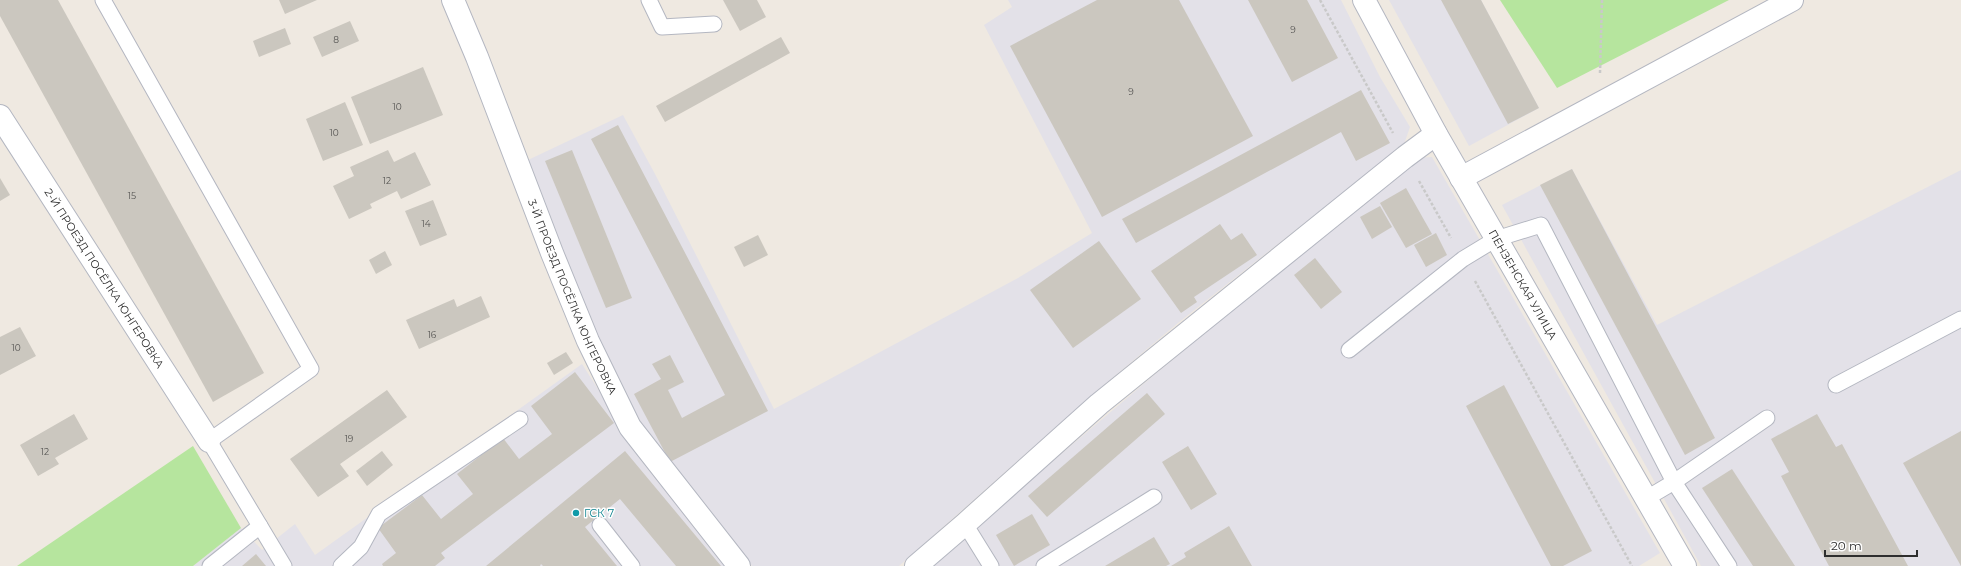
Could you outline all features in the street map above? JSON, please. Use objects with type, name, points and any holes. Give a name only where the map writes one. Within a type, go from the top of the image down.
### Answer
[{"type":"street","name":"3-Й ПРОЕЗД ПОСЁЛКА ЮНГЕРОВКА","points":[[452,0],[477,57],[552,253],[588,341],[630,427],[739,566]]},
{"type":"street","name":"ПЕНЗЕНСКАЯ УЛИЦА","points":[[1364,0],[1436,134],[1685,566]]},
{"type":"street","points":[[1461,178],[1792,0]]},
{"type":"street","name":"2-Й ПРОЕЗД ПОСЁЛКА ЮНГЕРОВКА","points":[[0,116],[208,441]]},
{"type":"street","points":[[916,566],[1099,404],[1405,156],[1436,134]]},
{"type":"lane","points":[[103,0],[311,368],[208,441],[284,566]]},
{"type":"lane","points":[[649,0],[662,28],[714,24]]},
{"type":"lane","points":[[1349,350],[1463,259],[1496,239],[1541,225],[1674,482],[1730,566]]},
{"type":"lane","points":[[1836,385],[1961,319]]},
{"type":"lane","points":[[1647,498],[1674,482],[1767,418]]},
{"type":"lane","points":[[341,566],[361,547],[379,514],[520,419]]},
{"type":"lane","points":[[1044,566],[1154,497]]},
{"type":"lane","points":[[965,524],[991,566]]},
{"type":"lane","points":[[600,525],[632,566]]},
{"type":"lane","points":[[210,566],[260,526]]},
{"type":"path","points":[[1320,0],[1632,566]]},
{"type":"path","points":[[1598,104],[1602,0]]},
{"type":"shaded area","points":[[1008,0],[1341,0],[1380,77],[1410,127],[1404,144],[1178,323],[1092,395],[899,566],[752,566],[670,465],[633,410],[601,350],[528,160],[623,115],[655,174],[774,409],[1018,278],[1092,233],[984,25],[1012,7]]},
{"type":"shaded area","points":[[1389,0],[1481,0],[1539,108],[1469,146]]},
{"type":"shaded area","points":[[1432,157],[1660,553],[1639,566],[929,566],[1153,376],[1417,158]]},
{"type":"shaded area","points":[[1572,169],[1657,325],[1961,170],[1961,566],[1701,566],[1502,205]]},
{"type":"shaded area","points":[[582,364],[617,419],[731,566],[193,566],[241,528],[262,550],[295,524],[315,555]]},
{"type":"green space","points":[[1500,0],[1729,0],[1557,88]]},
{"type":"green space","points":[[193,446],[241,528],[193,566],[17,566]]},
{"type":"building","points":[[0,0],[58,0],[264,373],[213,402],[0,16]]},
{"type":"building","points":[[279,0],[317,0],[285,14]]},
{"type":"building","points":[[723,0],[757,0],[766,17],[740,31]]},
{"type":"building","points":[[1097,0],[1179,0],[1253,136],[1102,217],[1010,46]]},
{"type":"building","points":[[1248,0],[1307,0],[1338,58],[1292,82]]},
{"type":"building","points":[[1441,0],[1481,0],[1539,108],[1508,124]]},
{"type":"building","points":[[350,21],[359,41],[322,57],[313,37]]},
{"type":"building","points":[[285,28],[291,44],[259,57],[253,41]]},
{"type":"building","points":[[781,37],[790,53],[665,122],[656,106]]},
{"type":"building","points":[[423,67],[443,115],[370,144],[351,97]]},
{"type":"building","points":[[1361,90],[1390,143],[1356,161],[1341,132],[1136,243],[1122,219]]},
{"type":"building","points":[[345,102],[363,145],[323,161],[306,119]]},
{"type":"building","points":[[618,125],[768,411],[670,462],[634,394],[661,379],[652,364],[670,355],[684,382],[668,390],[682,418],[725,395],[591,139]]},
{"type":"building","points":[[388,150],[394,162],[415,152],[431,185],[401,199],[397,191],[370,204],[372,208],[349,219],[333,186],[354,176],[350,167]]},
{"type":"building","points":[[572,150],[632,298],[606,308],[545,161]]},
{"type":"building","points":[[1572,169],[1715,438],[1685,455],[1540,185]]},
{"type":"building","points":[[0,178],[10,195],[0,201]]},
{"type":"building","points":[[1406,188],[1432,234],[1406,248],[1380,203]]},
{"type":"building","points":[[433,200],[447,235],[420,246],[405,211]]},
{"type":"building","points":[[1380,206],[1392,227],[1372,239],[1360,217]]},
{"type":"building","points":[[1220,224],[1231,240],[1242,233],[1257,255],[1194,297],[1197,302],[1181,313],[1151,271]]},
{"type":"building","points":[[1436,233],[1447,255],[1426,267],[1414,245]]},
{"type":"building","points":[[758,235],[768,255],[744,267],[734,247]]},
{"type":"building","points":[[1099,241],[1141,299],[1073,348],[1030,290]]},
{"type":"building","points":[[385,251],[392,265],[376,274],[369,260]]},
{"type":"building","points":[[1315,258],[1342,292],[1321,309],[1294,275]]},
{"type":"building","points":[[481,296],[490,317],[419,349],[406,320],[454,299],[457,307]]},
{"type":"building","points":[[20,327],[36,356],[0,375],[0,337]]},
{"type":"building","points":[[566,352],[573,363],[554,375],[547,363]]},
{"type":"building","points":[[575,372],[614,423],[441,553],[445,558],[435,566],[383,566],[382,564],[396,553],[378,528],[422,495],[441,519],[473,494],[457,474],[503,438],[519,459],[552,434],[531,406]]},
{"type":"building","points":[[1504,385],[1592,551],[1563,566],[1551,566],[1466,406]]},
{"type":"building","points":[[387,390],[407,417],[340,464],[349,476],[318,497],[290,459]]},
{"type":"building","points":[[1147,393],[1165,414],[1047,517],[1028,496]]},
{"type":"building","points":[[74,414],[88,439],[55,458],[59,464],[38,476],[20,445]]},
{"type":"building","points":[[1817,414],[1836,447],[1842,444],[1908,566],[1829,566],[1781,476],[1789,472],[1771,439]]},
{"type":"building","points":[[1961,431],[1961,566],[1903,463]]},
{"type":"building","points":[[1188,446],[1217,494],[1191,510],[1162,462]]},
{"type":"building","points":[[382,451],[393,465],[367,486],[356,471]]},
{"type":"building","name":"ГСК 7","points":[[625,451],[721,566],[676,566],[620,499],[585,527],[617,566],[543,566],[541,564],[540,566],[486,566]]},
{"type":"building","points":[[1732,469],[1795,566],[1753,566],[1702,488]]},
{"type":"building","points":[[1032,514],[1050,545],[1014,566],[996,535]]},
{"type":"building","points":[[1229,526],[1252,566],[1171,566],[1186,557],[1184,553]]},
{"type":"building","points":[[1154,537],[1170,564],[1166,566],[1105,566]]},
{"type":"building","points":[[256,554],[266,566],[242,566]]},
{"type":"place","name":"ГСК 7","points":[[576,513]]}]
